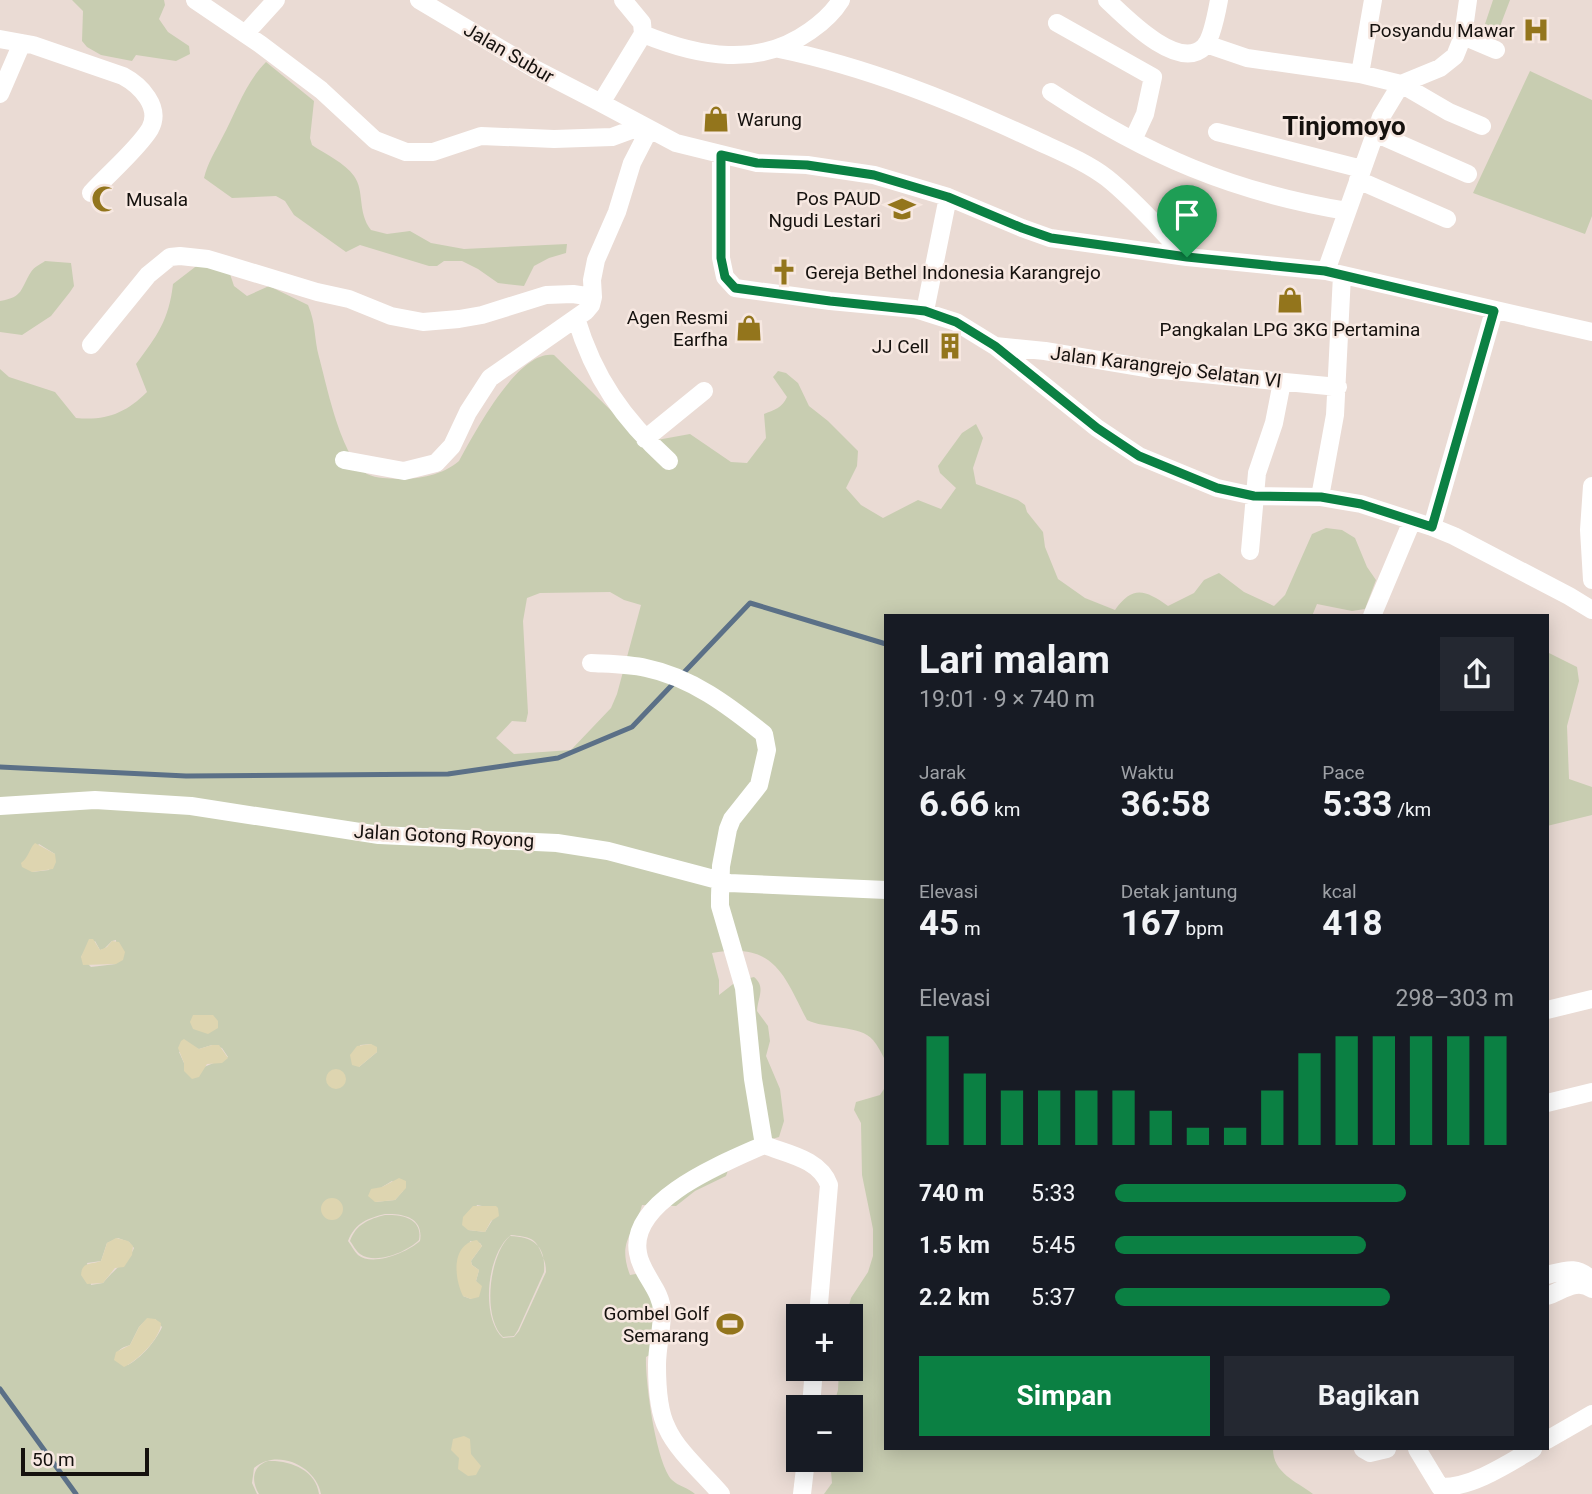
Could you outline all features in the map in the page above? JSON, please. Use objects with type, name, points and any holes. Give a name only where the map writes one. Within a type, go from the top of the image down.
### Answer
[{"type":"street","points":[[195,0],[321,90],[374,140],[406,152],[433,152],[481,136],[554,139],[612,136],[646,128]]},
{"type":"street","points":[[245,34],[276,0]]},
{"type":"street","name":"Jalan Subur","points":[[419,0],[536,69],[676,143],[757,163],[807,165],[855,172],[948,197],[1051,238],[1187,257],[1334,273],[1592,332]]},
{"type":"street","points":[[601,103],[643,34],[642,23],[623,0]]},
{"type":"street","points":[[643,34],[681,47],[724,55],[749,55],[779,49],[822,22],[841,0]]},
{"type":"street","points":[[1107,0],[1165,48],[1181,53],[1197,51],[1206,44],[1219,0]]},
{"type":"street","points":[[1360,74],[1373,0]]},
{"type":"street","points":[[1321,497],[1338,387],[1334,273],[1346,211],[1381,117],[1401,84],[1449,63],[1455,56],[1463,36],[1468,0]]},
{"type":"street","points":[[1057,23],[1153,77]]},
{"type":"street","points":[[1463,36],[1496,50]]},
{"type":"street","points":[[0,39],[93,64],[123,76],[134,82],[148,99],[152,108],[151,127],[91,193]]},
{"type":"street","points":[[0,94],[22,43]]},
{"type":"street","points":[[1206,44],[1247,58],[1360,74],[1401,84],[1449,113],[1482,126]]},
{"type":"street","points":[[1133,141],[1145,114],[1153,77],[1165,48]]},
{"type":"street","points":[[779,49],[817,57],[944,99],[987,116],[1092,168],[1119,189],[1187,257]]},
{"type":"street","points":[[1051,92],[1133,141],[1211,177],[1296,203],[1346,211]]},
{"type":"street","points":[[344,460],[404,471],[436,463],[452,446],[468,412],[490,379],[591,305],[596,260],[617,212],[646,128]]},
{"type":"street","points":[[1217,132],[1360,175],[1447,219]]},
{"type":"street","points":[[1375,133],[1468,174]]},
{"type":"street","name":"Jalan Karangrejo Selatan VI","points":[[721,155],[721,258],[725,277],[735,288],[925,311],[956,322],[995,346],[1097,428],[1139,456],[1208,485],[1254,496],[1321,497],[1361,504],[1432,527],[1454,536],[1592,610]]},
{"type":"street","points":[[925,311],[948,197]]},
{"type":"street","points":[[91,345],[148,275],[170,257],[180,256],[208,259],[349,299],[391,316],[423,321],[438,322],[482,315],[546,295],[573,294],[593,297]]},
{"type":"street","points":[[1432,527],[1494,311]]},
{"type":"street","points":[[576,318],[594,368],[608,393],[645,439],[669,461]]},
{"type":"street","name":"Jalan Karangrejo Selatan VI","points":[[995,346],[1045,351],[1152,369],[1338,387]]},
{"type":"street","points":[[1250,551],[1257,473],[1274,423],[1282,382]]},
{"type":"street","points":[[645,439],[704,391]]},
{"type":"street","points":[[1592,486],[1589,530],[1592,580]]},
{"type":"street","points":[[1372,614],[1412,521]]},
{"type":"street","points":[[591,663],[646,668],[691,683],[732,709],[764,734],[767,750],[759,785],[732,819],[728,829],[721,866],[720,896],[724,920],[744,988],[752,1079],[764,1145]]},
{"type":"street","name":"Jalan Gotong Royong","points":[[0,806],[95,800],[191,806],[379,835],[556,843],[608,851],[729,883],[884,890]]},
{"type":"street","points":[[1549,1010],[1592,999]]},
{"type":"street","points":[[1549,1102],[1592,1091]]},
{"type":"street","points":[[721,1494],[674,1440],[664,1421],[657,1364],[662,1310],[641,1264],[637,1238],[657,1205],[670,1194],[716,1166],[764,1145],[814,1165],[821,1170],[829,1185],[819,1304]]},
{"type":"street","points":[[1549,1275],[1572,1269],[1583,1272],[1592,1281]]},
{"type":"street","points":[[1549,1295],[1576,1284],[1592,1289]]},
{"type":"street","points":[[1549,1439],[1592,1414]]},
{"type":"street","points":[[1365,1450],[1370,1453],[1383,1450]]},
{"type":"street","points":[[1418,1450],[1440,1487],[1450,1487],[1475,1479],[1531,1450]]},
{"type":"street","points":[[802,1494],[805,1472]]},
{"type":"green space","points":[[72,0],[164,0],[165,5],[159,19],[168,32],[189,46],[190,54],[176,61],[136,55],[132,61],[101,55],[82,41],[83,11]]},
{"type":"green space","points":[[1493,0],[1510,0],[1499,29],[1485,24]]},
{"type":"green space","points":[[266,62],[314,101],[310,138],[312,145],[340,163],[354,176],[364,216],[371,230],[387,234],[410,231],[431,243],[464,249],[567,244],[566,253],[534,266],[524,286],[498,283],[462,261],[444,261],[437,266],[429,266],[360,245],[346,252],[294,215],[285,201],[276,196],[232,198],[204,178],[247,88]]},
{"type":"green space","points":[[1530,71],[1592,100],[1592,216],[1585,234],[1473,193]]},
{"type":"green space","points":[[45,261],[71,263],[74,286],[51,316],[22,335],[0,332],[0,301],[17,295],[32,270]]},
{"type":"green space","points":[[199,264],[229,271],[234,286],[247,296],[269,286],[308,305],[317,350],[342,438],[358,466],[375,477],[415,478],[438,473],[453,466],[459,461],[486,414],[512,379],[526,365],[540,357],[554,355],[646,442],[690,434],[731,462],[747,463],[766,438],[764,414],[780,406],[787,397],[773,377],[778,371],[786,373],[798,383],[809,406],[858,451],[857,466],[846,488],[861,505],[883,518],[918,500],[941,509],[956,488],[940,473],[938,466],[962,433],[976,424],[983,438],[973,468],[976,484],[1025,505],[1027,512],[1043,532],[1045,547],[1058,579],[1085,598],[1115,610],[1128,597],[1140,593],[1153,596],[1168,606],[1194,593],[1204,580],[1219,573],[1244,592],[1274,606],[1285,595],[1312,534],[1326,528],[1342,530],[1355,538],[1367,567],[1376,580],[1365,609],[1352,611],[1317,604],[1313,614],[884,614],[884,1058],[875,1042],[867,1035],[807,1020],[783,975],[763,957],[750,952],[712,953],[719,980],[719,995],[737,981],[754,977],[760,985],[757,1011],[768,1026],[770,1041],[766,1056],[780,1089],[784,1121],[779,1137],[735,1150],[726,1176],[695,1191],[676,1206],[642,1205],[626,1246],[626,1263],[630,1275],[655,1273],[665,1291],[662,1322],[653,1353],[646,1357],[647,1384],[656,1440],[666,1471],[674,1482],[695,1494],[321,1494],[318,1484],[304,1468],[284,1460],[273,1460],[254,1468],[252,1483],[257,1494],[0,1494],[0,369],[9,377],[55,392],[76,418],[97,418],[115,414],[147,392],[136,364],[161,327],[173,284]],"holes":[[[610,592],[641,605],[611,708],[571,750],[514,754],[496,738],[512,721],[526,722],[528,713],[523,621],[527,598],[540,593]],[[39,844],[55,854],[49,870],[32,872],[27,858]],[[116,940],[116,964],[91,967],[81,957],[95,941],[100,950]],[[371,1044],[377,1052],[359,1067],[360,1045]],[[212,1045],[222,1048],[228,1057],[204,1067],[184,1063],[179,1052],[192,1047],[199,1049]],[[392,1181],[403,1191],[395,1200],[375,1202],[382,1187]],[[477,1205],[482,1206],[493,1219],[485,1232],[468,1230]],[[385,1214],[411,1218],[419,1227],[420,1241],[390,1257],[372,1259],[358,1255],[348,1241],[351,1235],[363,1222]],[[511,1235],[527,1237],[534,1241],[545,1261],[546,1272],[514,1337],[503,1338],[491,1316],[489,1285],[496,1256]],[[118,1238],[129,1242],[134,1248],[103,1283],[91,1285],[87,1263],[101,1261],[107,1243]],[[470,1241],[482,1246],[471,1261],[479,1270],[476,1281],[478,1284],[471,1299],[463,1296]],[[147,1319],[155,1319],[162,1327],[148,1349],[138,1358],[128,1365],[115,1360],[118,1352],[130,1345],[139,1327]]]},
{"type":"green space","points":[[1549,653],[1577,667],[1579,681],[1567,726],[1569,779],[1592,787],[1592,815],[1549,826]]},
{"type":"green space","points":[[884,1089],[884,1450],[1273,1450],[1281,1470],[1313,1494],[824,1494],[832,1483],[831,1472],[863,1472],[863,1395],[837,1395],[838,1381],[863,1381],[863,1304],[849,1304],[868,1272],[873,1256],[873,1229],[862,1175],[861,1123],[854,1110],[856,1102],[880,1095]]},
{"type":"green space","points":[[385,1215],[410,1219],[418,1227],[419,1240],[407,1249],[383,1258],[360,1254],[350,1241],[356,1230],[364,1223]]},
{"type":"green space","points":[[510,1236],[526,1238],[537,1245],[543,1256],[544,1272],[518,1330],[514,1336],[503,1337],[496,1328],[492,1315],[491,1286],[497,1257]]},
{"type":"green space","points":[[268,1461],[285,1462],[301,1468],[313,1479],[319,1494],[259,1494],[254,1475],[259,1466]]},
{"type":"sand","points":[[35,843],[55,854],[53,869],[32,872],[22,867],[21,863]]},
{"type":"sand","points":[[89,939],[93,939],[100,950],[112,941],[119,942],[125,952],[123,960],[116,964],[83,965],[81,957]]},
{"type":"sand","points":[[193,1015],[213,1015],[218,1021],[218,1028],[208,1034],[193,1029],[190,1022]]},
{"type":"sand","points":[[184,1039],[199,1049],[219,1045],[228,1058],[222,1063],[207,1064],[199,1077],[192,1079],[184,1071],[178,1048]]},
{"type":"sand","points":[[371,1044],[377,1047],[377,1052],[359,1067],[352,1065],[350,1055],[357,1046]]},
{"type":"sand","points":[[336,1069],[343,1072],[346,1079],[343,1086],[336,1089],[329,1086],[326,1079],[329,1072]]},
{"type":"sand","points":[[399,1178],[406,1181],[406,1188],[395,1200],[375,1202],[368,1196],[371,1189],[382,1187]]},
{"type":"sand","points":[[332,1198],[340,1201],[343,1209],[340,1217],[332,1220],[324,1217],[321,1209],[324,1201]]},
{"type":"sand","points":[[473,1206],[498,1208],[499,1216],[491,1221],[485,1232],[468,1230],[462,1225],[463,1217]]},
{"type":"sand","points":[[116,1238],[128,1241],[133,1246],[132,1255],[124,1267],[115,1268],[103,1283],[87,1284],[81,1275],[83,1267],[101,1261],[107,1243]]},
{"type":"sand","points":[[477,1240],[482,1246],[471,1261],[479,1270],[476,1281],[482,1286],[479,1297],[471,1299],[463,1296],[460,1289],[457,1263],[463,1248]]},
{"type":"sand","points":[[147,1318],[161,1323],[160,1329],[153,1342],[124,1367],[114,1360],[116,1352],[130,1345]]},
{"type":"sand","points":[[464,1436],[470,1439],[471,1454],[481,1466],[476,1475],[468,1476],[458,1469],[459,1458],[451,1450],[453,1439]]},
{"type":"waterway","points":[[0,767],[186,776],[448,774],[558,758],[632,727],[750,603],[884,643]]},
{"type":"waterway","points":[[0,1389],[76,1494]]},
{"type":"place","name":"Posyandu Mawar","points":[[1536,30]]},
{"type":"place","name":"Warung","points":[[716,119]]},
{"type":"place","name":"Musala","points":[[105,199]]},
{"type":"place","name":"Pos PAUD Ngudi Lestari","points":[[902,209]]},
{"type":"place","name":"Gereja Bethel Indonesia Karangrejo","points":[[784,272]]},
{"type":"place","name":"Pangkalan LPG 3KG Pertamina","points":[[1290,300]]},
{"type":"place","name":"Agen Resmi Earfha","points":[[749,328]]},
{"type":"place","name":"JJ Cell","points":[[950,346]]},
{"type":"place","name":"Gombel Golf Semarang","points":[[730,1324]]},
{"type":"district","name":"Tinjomoyo","points":[[1344,126]]},
{"type":"route","points":[[721,155],[757,163],[807,165],[874,175],[948,197],[1051,238],[1187,257],[1325,271],[1494,311],[1432,527],[1361,504],[1321,497],[1254,496],[1217,488],[1139,456],[1097,428],[995,346],[956,322],[925,311],[735,288],[725,277],[721,258],[721,155]]}]
